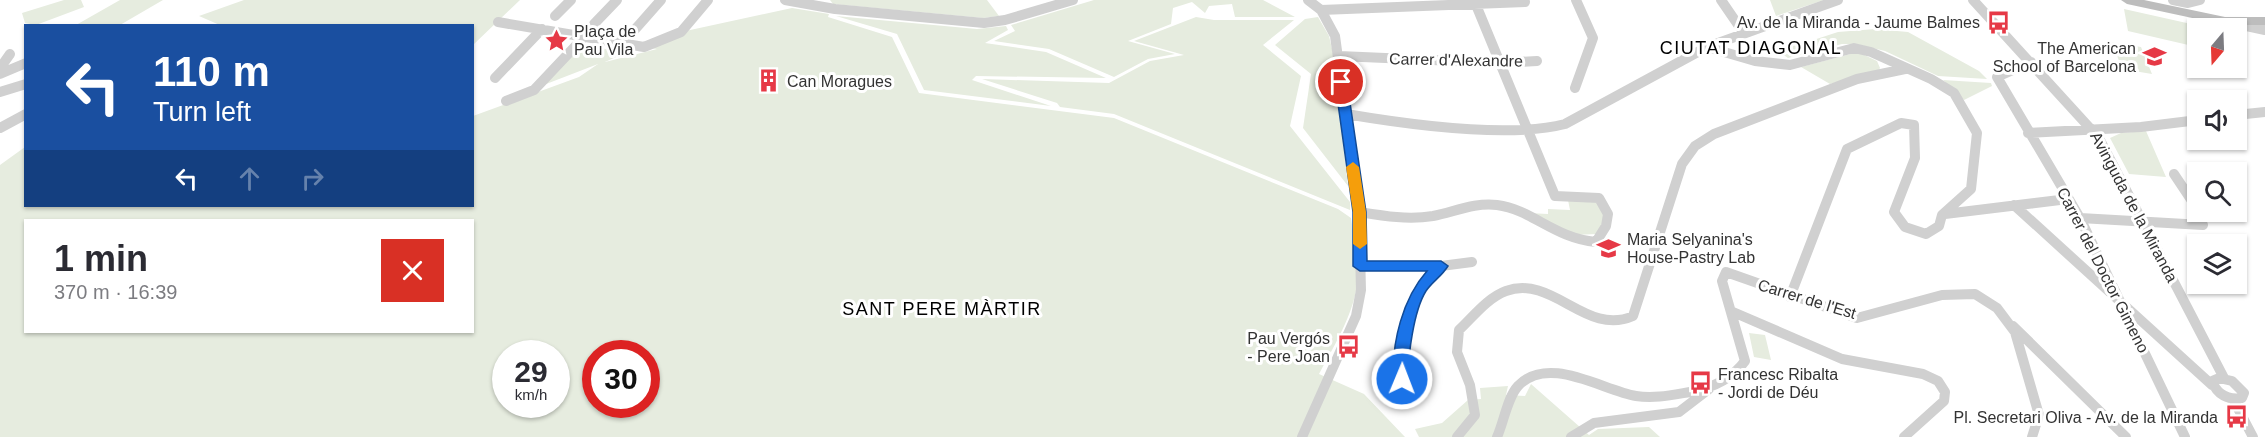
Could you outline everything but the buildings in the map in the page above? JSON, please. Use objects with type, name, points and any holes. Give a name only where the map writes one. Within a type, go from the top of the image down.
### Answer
[{"type":"street","points":[[555,16],[571,0]]},
{"type":"street","points":[[594,24],[617,0]]},
{"type":"street","points":[[623,43],[662,0]]},
{"type":"street","points":[[498,22],[644,47],[681,32],[708,0]]},
{"type":"street","points":[[785,0],[984,23],[1005,20],[1073,0]]},
{"type":"street","points":[[1302,437],[1356,316],[1360,290],[1359,212],[1339,56],[1335,36],[1321,10],[1308,0]]},
{"type":"street","points":[[1575,87],[1593,38],[1576,0]]},
{"type":"street","points":[[1721,0],[1743,33]]},
{"type":"street","points":[[1346,114],[1403,124],[1527,130],[1565,124],[1707,47],[1838,0]]},
{"type":"street","name":"Avinguda de la Miranda","points":[[1973,0],[2094,130],[2224,378],[2238,385],[2244,393],[2242,398],[2233,399]]},
{"type":"street","points":[[2127,0],[2211,18]]},
{"type":"street","points":[[2173,0],[2188,3],[2200,0]]},
{"type":"street","points":[[1321,10],[1475,2],[1525,2]]},
{"type":"street","points":[[1359,212],[1408,218],[1449,213],[1481,203],[1504,206],[1524,214],[1556,234],[1581,242],[1596,242],[1609,220],[1604,203],[1599,198],[1555,196],[1475,2]]},
{"type":"street","points":[[2247,21],[2265,21]]},
{"type":"street","points":[[2247,26],[2265,30]]},
{"type":"street","points":[[495,78],[542,29]]},
{"type":"street","points":[[506,101],[534,90],[584,37]]},
{"type":"street","points":[[1707,47],[1755,61],[1790,64],[1816,60],[1854,48],[1931,79],[1954,93],[1977,133],[1971,189],[1942,215],[1939,226],[1926,234],[1905,227],[1894,212],[1910,180],[1917,134],[1914,125],[1901,123],[1847,149],[1790,297]]},
{"type":"street","points":[[0,68],[5,55]]},
{"type":"street","name":"Carrer d'Alexandre","points":[[1339,56],[1501,63],[1537,61]]},
{"type":"street","points":[[1880,58],[1888,71]]},
{"type":"street","name":"Carrer del Doctor Gimeno","points":[[2031,62],[1996,77],[2080,218],[2186,437]]},
{"type":"street","points":[[0,74],[24,64]]},
{"type":"street","points":[[1457,437],[1475,415],[1470,385],[1457,352],[1460,330],[1504,291],[1533,288],[1553,294],[1593,318],[1617,322],[1633,316],[1684,158],[1695,146],[1714,134],[1857,79],[1905,69]]},
{"type":"street","points":[[0,92],[24,85]]},
{"type":"street","points":[[2247,114],[2265,112]]},
{"type":"street","points":[[0,128],[24,115]]},
{"type":"street","points":[[2028,133],[2094,130],[2187,121]]},
{"type":"street","points":[[2174,174],[2187,194]]},
{"type":"street","points":[[1942,215],[2068,199]]},
{"type":"street","points":[[2014,205],[2218,392],[2233,399],[2253,437]]},
{"type":"street","points":[[2080,218],[2145,224],[2203,225],[2202,222]]},
{"type":"street","points":[[1360,266],[1441,266],[1472,262]]},
{"type":"street","points":[[1415,400],[1402,379],[1400,362],[1403,345],[1420,289],[1441,266]]},
{"type":"street","name":"Carrer de l'Est","points":[[1733,312],[1722,281],[1726,272],[1790,297],[1857,318],[1959,293],[1975,294],[1997,309],[2009,321]]},
{"type":"street","points":[[1571,437],[1583,425],[1605,420],[1654,418],[1682,411],[1709,388],[1738,372],[1745,361],[1733,312]]},
{"type":"street","points":[[1733,312],[1842,359],[1923,374],[1938,381],[1945,392],[1944,402],[1904,437]]},
{"type":"street","points":[[2009,321],[2015,332],[2039,415],[2032,437]]},
{"type":"street","points":[[2009,321],[2126,437]]},
{"type":"street","points":[[1497,437],[1516,387],[1536,374],[1563,374],[1636,396],[1667,398],[1709,388]]},
{"type":"street","points":[[2212,385],[2214,379],[2224,378]]},
{"type":"shaded area","points":[[64,0],[81,0],[84,7],[39,24],[25,23],[22,13]]},
{"type":"shaded area","points":[[120,0],[163,0],[122,24],[78,24]]},
{"type":"shaded area","points":[[244,0],[520,0],[474,44],[474,24],[217,24],[199,16]]},
{"type":"shaded area","points":[[830,0],[987,0],[999,16],[983,18],[833,4]]},
{"type":"shaded area","points":[[1094,0],[1263,0],[1295,17],[1235,17],[1232,4],[1209,6],[1205,13],[1192,2],[1173,8],[1171,24],[1128,41],[1175,54],[1148,59],[1114,77],[1049,49],[994,41],[1015,31],[1011,25]]},
{"type":"shaded area","points":[[1770,0],[1824,0],[1776,16]]},
{"type":"shaded area","points":[[792,8],[829,14],[828,17],[892,37],[919,93],[1114,118],[1338,209],[1351,218],[1358,280],[1346,322],[1319,374],[1364,394],[1405,437],[0,437],[0,165],[24,148],[24,207],[474,207],[474,116],[579,77],[598,64],[541,86],[581,44],[625,53],[605,62],[657,49],[644,47],[681,32]]},
{"type":"shaded area","points":[[2124,9],[2187,23],[2187,45],[2128,31]]},
{"type":"shaded area","points":[[836,16],[977,29],[1006,26],[1008,30],[985,43],[1046,52],[1106,78],[976,76],[972,80],[1051,106],[924,90],[897,34]]},
{"type":"shaded area","points":[[1196,17],[1214,20],[1294,20],[1263,45],[1301,76],[1290,126],[1350,202],[1350,210],[1114,114],[1060,107],[1057,103],[982,79],[1109,83],[1150,61],[1184,55],[1134,41]]},
{"type":"shaded area","points":[[1318,17],[1329,36],[1333,53],[1348,186],[1303,128],[1311,74],[1275,45],[1305,19]]},
{"type":"shaded area","points":[[1875,29],[1908,32],[1979,71],[1987,79],[1938,76],[1885,51],[1856,44],[1842,44],[1788,58],[1769,45],[1798,45],[1838,32]]},
{"type":"shaded area","points":[[2112,42],[2141,47],[2152,74],[2122,69]]},
{"type":"shaded area","points":[[1858,52],[1877,61],[1880,68],[1878,71],[1830,84],[1801,67]]},
{"type":"shaded area","points":[[1943,80],[1991,83],[1992,86],[1964,100]]},
{"type":"shaded area","points":[[2146,131],[2166,177],[2129,174],[2110,138],[2121,133]]},
{"type":"shaded area","points":[[1593,199],[1601,204],[1605,218],[1597,234],[1573,235],[1528,213],[1548,214],[1548,209],[1570,210],[1568,200]]},
{"type":"shaded area","points":[[1749,333],[1765,335],[1771,360],[1754,357]]},
{"type":"shaded area","points":[[1531,384],[1589,435],[1598,429],[1649,427],[1660,437],[1419,437],[1415,429],[1442,423],[1468,400],[1481,399],[1480,388],[1508,386],[1506,395],[1525,396]]},
{"type":"slow traffic","points":[[1353,167],[1359,212],[1360,244]]},
{"type":"place","name":"Av. de la Miranda - Jaume Balmes","points":[[1998,22]]},
{"type":"place","name":"Plaça de Pau Vila","points":[[556,40]]},
{"type":"place","name":"The American School of Barcelona","points":[[2154,57]]},
{"type":"place","name":"Can Moragues","points":[[769,81]]},
{"type":"place","name":"Maria Selyanina's House-Pastry Lab","points":[[1609,248]]},
{"type":"place","name":"Pau Vergós - Pere Joan","points":[[1348,347]]},
{"type":"place","name":"Francesc Ribalta - Jordi de Déu","points":[[1700,383]]},
{"type":"place","name":"Pl. Secretari Oliva - Av. de la Miranda","points":[[2236,417]]},
{"type":"district","name":"CIUTAT DIAGONAL","points":[[1751,48]]},
{"type":"district","name":"SANT PERE MÀRTIR","points":[[942,309]]},
{"type":"route","points":[[1341,82],[1359,212],[1360,266],[1441,266],[1420,289],[1413,304],[1400,362],[1402,379]]}]
